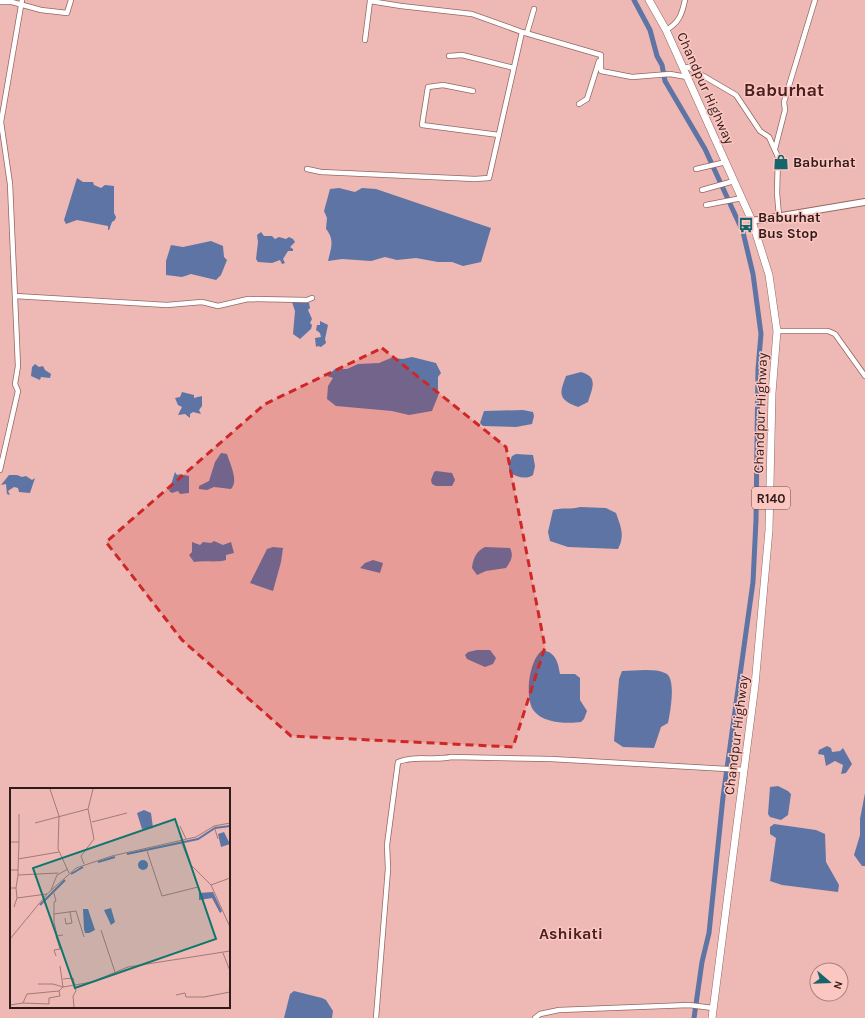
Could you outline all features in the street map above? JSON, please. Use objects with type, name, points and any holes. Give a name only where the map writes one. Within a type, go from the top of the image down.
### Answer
[{"type":"main road","name":"Chandpur Highway","points":[[649,0],[666,30],[752,221],[769,276],[776,331],[772,393],[769,530],[755,685],[742,770],[712,1018]]},
{"type":"main road","points":[[752,221],[865,202]]},
{"type":"street","points":[[0,2],[22,2],[41,10],[67,13],[71,0]]},
{"type":"street","points":[[666,30],[682,16],[685,0]]},
{"type":"street","points":[[775,149],[785,110],[784,102],[815,0]]},
{"type":"street","points":[[365,40],[370,1],[376,1],[472,14],[524,32],[601,55]]},
{"type":"street","points":[[0,470],[18,391],[15,384],[18,366],[10,184],[1,122],[22,2]]},
{"type":"street","points":[[307,169],[321,172],[475,179],[489,178],[514,68],[524,32],[534,9]]},
{"type":"street","points":[[449,56],[462,55],[514,68]]},
{"type":"street","points":[[601,55],[601,71],[632,77],[670,74],[687,77]]},
{"type":"street","points":[[579,104],[587,98],[601,55]]},
{"type":"street","points":[[683,68],[688,67],[736,95],[760,131],[768,137],[778,157],[776,193],[779,216]]},
{"type":"street","points":[[473,91],[442,85],[428,87],[422,125],[499,135]]},
{"type":"street","points":[[696,169],[726,162]]},
{"type":"street","points":[[702,190],[734,181]]},
{"type":"street","points":[[706,205],[742,198]]},
{"type":"street","points":[[15,296],[167,306],[202,302],[218,306],[248,299],[307,300],[312,298]]},
{"type":"street","points":[[776,331],[828,331],[835,334],[865,376]]},
{"type":"street","points":[[376,1018],[388,869],[387,845],[398,762],[406,759],[441,759],[450,757],[536,759],[742,770]]},
{"type":"street","points":[[535,1018],[540,1014],[559,1010],[689,1006],[713,1008]]},
{"type":"highlighted area","points":[[382,348],[506,447],[545,647],[513,747],[291,736],[182,640],[106,542],[265,404]]},
{"type":"water","points":[[77,178],[83,182],[93,182],[94,185],[101,188],[105,185],[114,186],[114,213],[116,217],[109,230],[108,226],[77,220],[66,224],[64,220]]},
{"type":"water","points":[[339,188],[355,192],[362,188],[376,189],[491,228],[481,262],[463,266],[452,262],[438,262],[416,258],[397,260],[385,257],[371,261],[342,259],[328,261],[331,248],[331,237],[326,229],[327,218],[324,211],[330,189]]},
{"type":"water","points":[[261,232],[264,236],[272,236],[275,239],[279,237],[286,239],[289,237],[293,239],[295,242],[290,247],[293,251],[288,251],[283,259],[285,263],[282,264],[280,260],[272,263],[258,262],[256,259],[258,242],[257,235]]},
{"type":"water","points":[[211,241],[223,246],[224,257],[227,260],[221,275],[216,280],[191,274],[182,277],[166,275],[166,261],[171,245],[183,247]]},
{"type":"water","points":[[292,302],[309,303],[310,308],[308,310],[312,319],[310,323],[312,325],[311,329],[300,339],[293,334],[295,311]]},
{"type":"water","points":[[320,321],[328,325],[325,339],[326,343],[321,347],[316,347],[315,338],[321,337],[320,333],[316,330],[317,325],[320,325]]},
{"type":"water","points":[[412,357],[436,363],[441,373],[438,377],[438,396],[432,411],[409,415],[392,411],[336,406],[327,399],[328,386],[333,378],[327,376],[335,369],[347,369],[358,364],[379,363],[391,358],[403,359]]},
{"type":"water","points":[[35,364],[39,367],[43,366],[45,370],[51,374],[50,378],[41,377],[40,380],[31,376],[32,367]]},
{"type":"water","points":[[581,372],[590,377],[593,384],[588,402],[578,407],[567,401],[561,392],[566,376]]},
{"type":"water","points":[[182,392],[194,395],[194,398],[202,396],[202,406],[199,410],[201,414],[193,412],[190,414],[190,418],[185,414],[178,415],[182,407],[178,405],[175,398],[180,397]]},
{"type":"water","points":[[523,410],[533,412],[534,416],[532,424],[516,427],[483,426],[480,423],[484,411]]},
{"type":"water","points":[[221,453],[227,454],[234,477],[233,486],[231,489],[214,487],[207,490],[199,489],[199,486],[209,481],[215,462]]},
{"type":"water","points":[[516,454],[533,455],[535,466],[533,475],[530,477],[521,477],[509,472],[509,463],[512,456]]},
{"type":"water","points":[[175,472],[177,475],[181,474],[182,477],[184,475],[189,476],[189,493],[180,494],[178,491],[172,493],[169,491]]},
{"type":"water","points":[[434,472],[452,473],[455,480],[452,486],[436,486],[432,484],[431,480]]},
{"type":"water","points":[[9,475],[17,475],[22,477],[26,476],[32,480],[35,478],[30,493],[19,492],[18,488],[14,487],[8,491],[10,495],[7,494],[6,484],[1,485]]},
{"type":"water","points":[[580,507],[606,508],[616,513],[621,527],[622,536],[618,549],[568,547],[550,541],[548,532],[553,510]]},
{"type":"water","points":[[214,541],[223,545],[231,542],[234,553],[226,555],[226,560],[222,561],[194,562],[189,555],[192,552],[192,542],[200,545],[203,542],[211,543]]},
{"type":"water","points":[[273,547],[283,548],[281,562],[273,591],[250,583],[267,549]]},
{"type":"water","points":[[485,547],[510,548],[512,554],[506,568],[486,571],[477,575],[472,568],[473,561],[477,553]]},
{"type":"water","points":[[373,560],[383,563],[380,573],[360,568],[365,563]]},
{"type":"water","points":[[490,650],[496,658],[493,664],[485,667],[467,659],[465,655],[468,652]]},
{"type":"water","points":[[543,650],[554,656],[560,674],[575,674],[580,678],[580,700],[587,711],[581,722],[556,722],[543,718],[534,711],[529,698],[531,670],[538,654]]},
{"type":"water","points":[[622,671],[660,671],[669,676],[671,681],[672,696],[668,723],[661,727],[654,748],[623,747],[614,741],[619,679]]},
{"type":"water","points":[[827,746],[831,748],[832,752],[840,751],[843,748],[852,764],[846,773],[841,774],[843,765],[835,761],[826,766],[824,755],[818,754],[819,750]]},
{"type":"water","points":[[778,786],[791,794],[788,815],[781,820],[770,817],[768,814],[770,787]]},
{"type":"water","points":[[865,793],[865,866],[862,866],[854,855],[860,835],[860,819]]},
{"type":"water","points":[[774,824],[816,830],[825,834],[826,862],[839,885],[838,892],[782,885],[770,881],[776,838],[770,834],[770,827]]},
{"type":"water","points":[[294,991],[326,1000],[333,1011],[332,1018],[284,1018],[290,994]]},
{"type":"waterway","points":[[634,0],[650,30],[657,56],[662,65],[665,81],[705,149],[743,232],[753,274],[761,334],[758,369],[756,520],[753,582],[723,797],[709,933],[702,962],[694,1018]]},
{"type":"place","name":"Baburhat","points":[[781,162]]},
{"type":"place","name":"Baburhat Bus Stop","points":[[746,225]]},
{"type":"district","name":"Baburhat","points":[[784,90]]},
{"type":"district","name":"Ashikati","points":[[571,933]]}]
